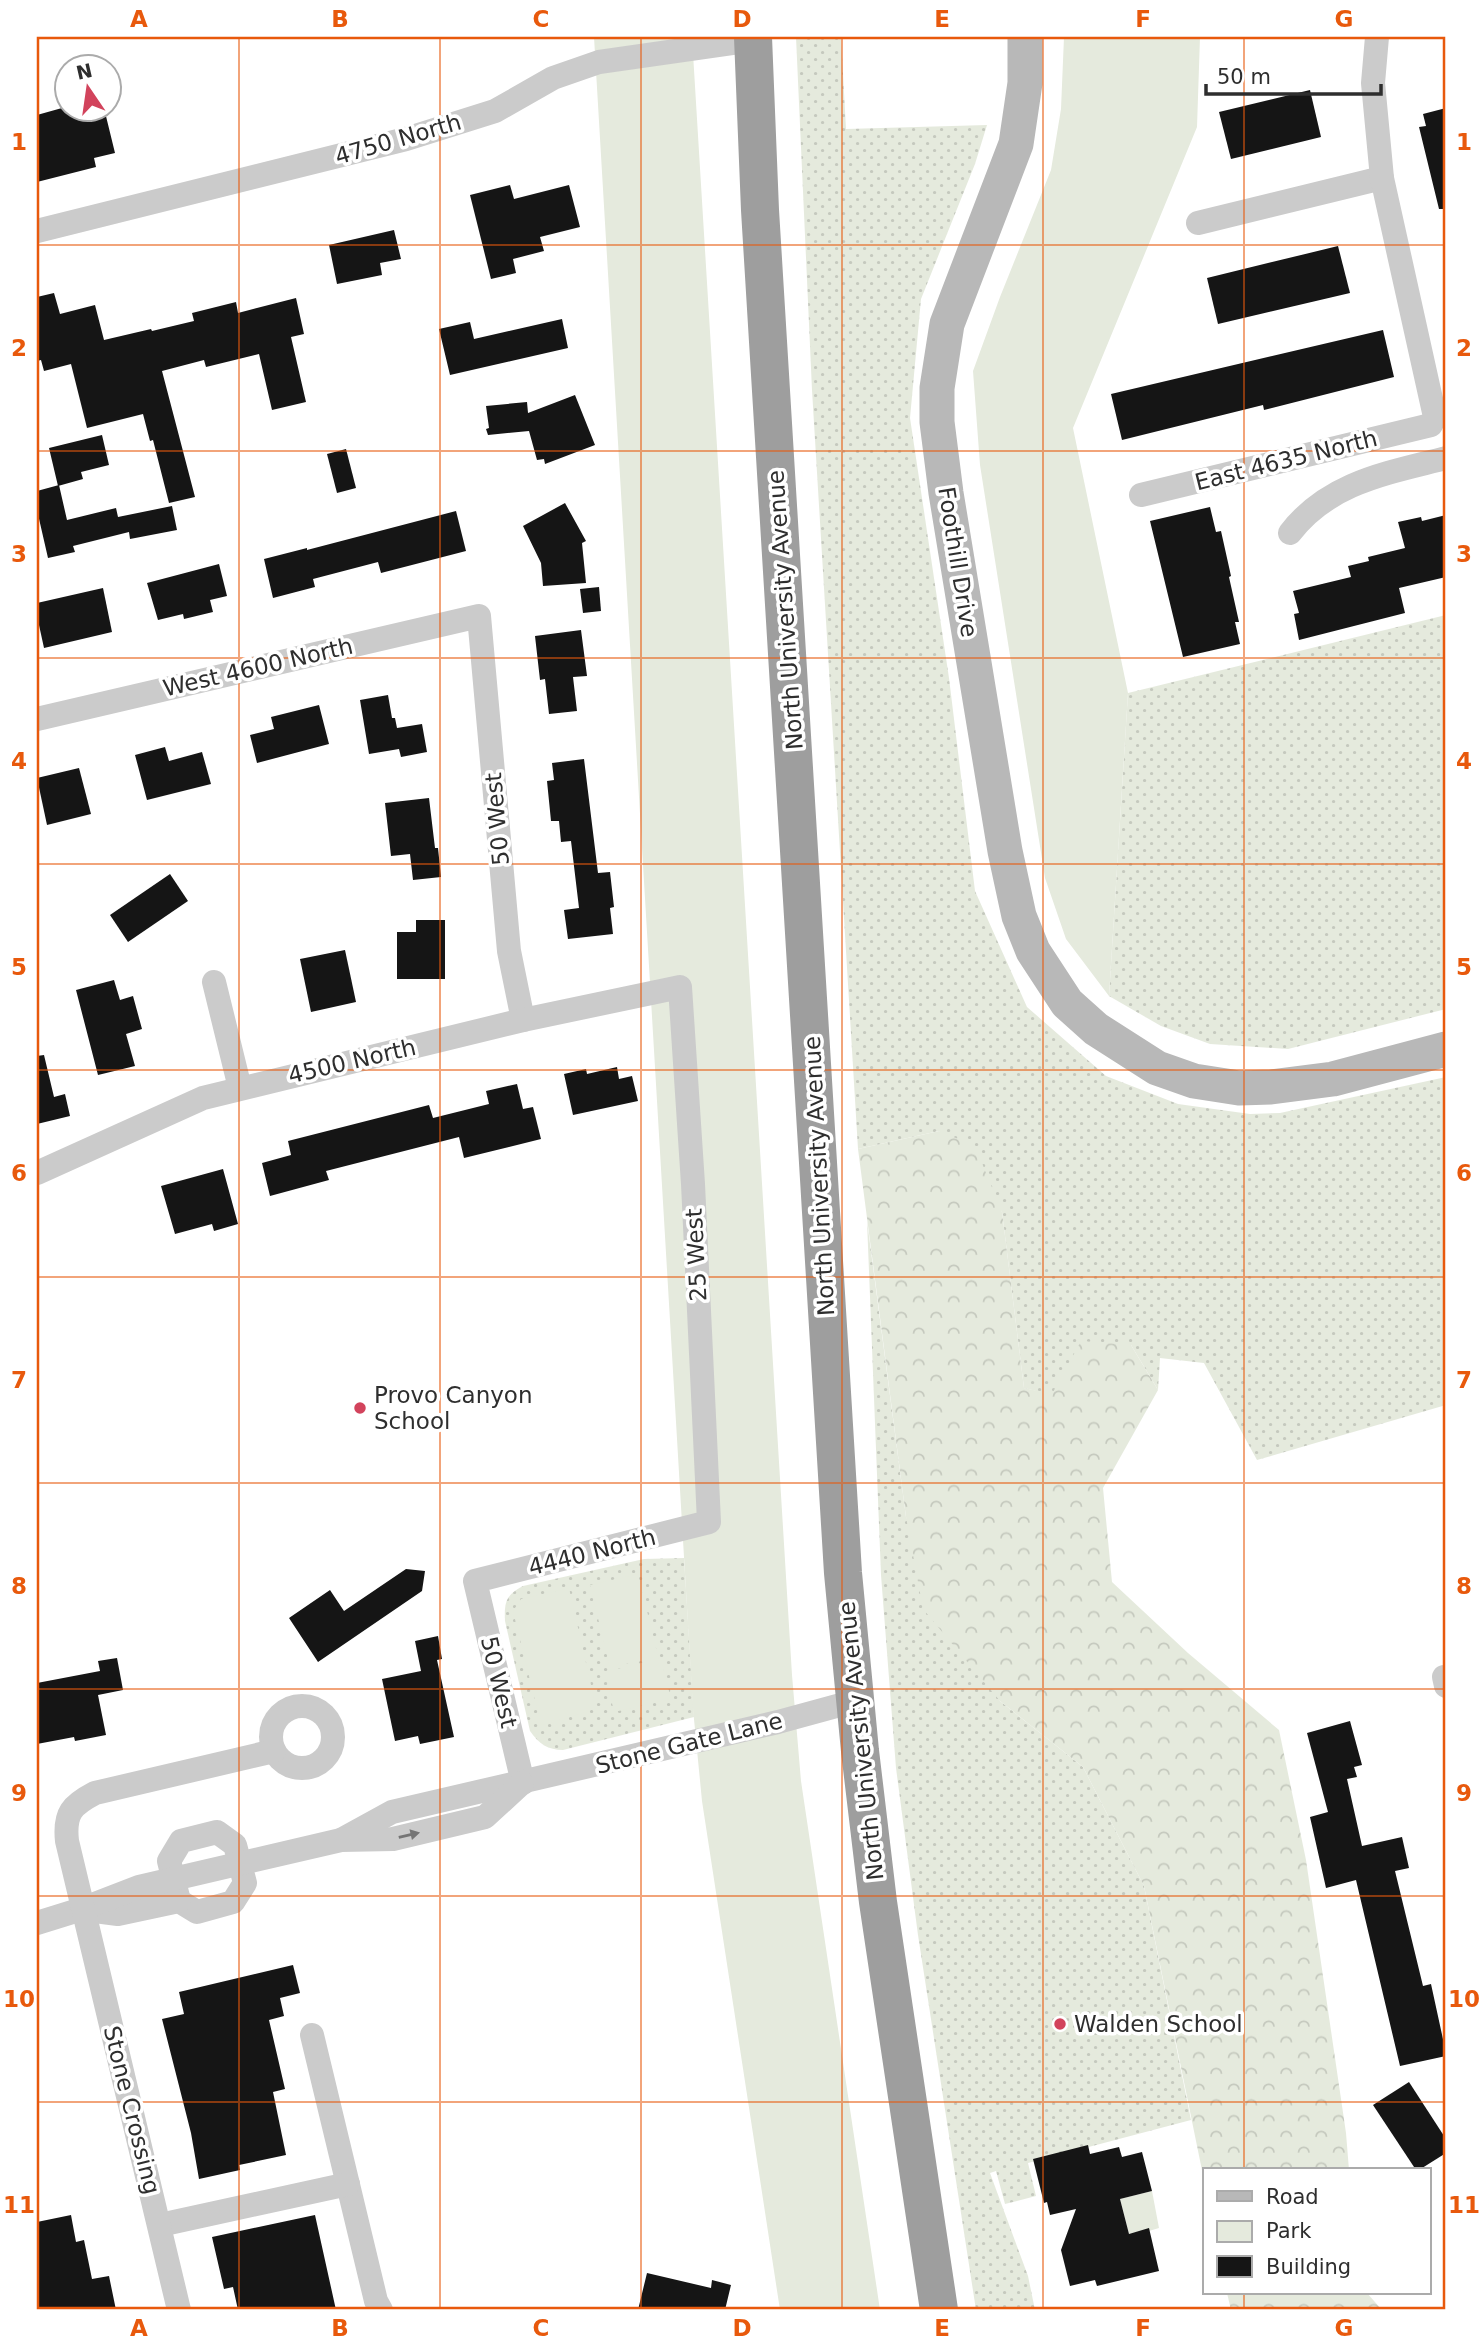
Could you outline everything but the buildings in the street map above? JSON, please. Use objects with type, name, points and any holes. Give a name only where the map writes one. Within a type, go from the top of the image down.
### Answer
[{"type":"highway","name":"North University Avenue","points":[[753,39],[760,210],[842,1559],[878,1902],[939,2310]]},
{"type":"main road","name":"Foothill Drive","points":[[1025,37],[1025,83],[1016,144],[947,324],[937,388],[940,449],[1004,851],[1019,916],[1032,951],[1067,1003],[1096,1029],[1157,1068],[1194,1081],[1239,1088],[1271,1087],[1333,1079],[1446,1049]]},
{"type":"street","points":[[1198,223],[1382,178],[1373,83],[1377,37]]},
{"type":"street","name":"4750 North","points":[[37,231],[406,139],[495,111],[553,78],[599,62],[753,39]]},
{"type":"street","name":"East 4635 North","points":[[1141,495],[1431,425],[1435,417],[1435,405],[1382,178]]},
{"type":"street","points":[[1290,533],[1312,509],[1339,490],[1369,478],[1446,458]]},
{"type":"street","name":"West 4600 North","points":[[37,719],[479,616]]},
{"type":"street","name":"50 West","points":[[479,616],[509,951],[523,1020]]},
{"type":"street","points":[[214,982],[240,1088]]},
{"type":"street","name":"4500 North","points":[[37,1173],[203,1098],[523,1020],[680,987]]},
{"type":"street","name":"25 West","points":[[680,987],[693,1184],[709,1522]]},
{"type":"street","name":"4440 North","points":[[475,1581],[709,1522]]},
{"type":"street","name":"50 West","points":[[475,1581],[523,1783]]},
{"type":"street","name":"Stone Gate Lane","points":[[37,1923],[139,1887],[176,1890],[240,1864],[341,1840],[392,1812],[523,1783],[855,1701]]},
{"type":"street","name":"Stone Crossing","points":[[179,2310],[65,1830],[72,1806],[95,1793],[274,1751]]},
{"type":"street","points":[[176,1890],[169,1861],[181,1841],[217,1832],[235,1845],[240,1864]]},
{"type":"street","name":"Stone Gate Lane","points":[[176,1890],[197,1912],[233,1902],[245,1883],[240,1864]]},
{"type":"street","points":[[312,2035],[376,2301],[381,2310]]},
{"type":"street","points":[[160,2225],[348,2184]]},
{"type":"green space","points":[[594,37],[692,37],[792,1675],[801,1781],[880,2310],[780,2310],[702,1801],[693,1709]]},
{"type":"green space","points":[[796,37],[841,37],[846,129],[987,125],[975,164],[921,299],[910,418],[949,678],[975,891],[1027,1007],[1106,1076],[1178,1104],[1250,1114],[1280,1113],[1446,1077],[1446,1405],[1257,1460],[1204,1363],[1160,1358],[1158,1390],[1131,1345],[1052,1395],[1024,1388],[1002,1212],[939,1131],[858,1149],[812,390]]},
{"type":"green space","points":[[1064,37],[1200,37],[1197,127],[1073,428],[1128,693],[1109,996],[1066,939],[1045,878],[980,465],[973,371],[1051,170],[1061,109]]},
{"type":"green space","points":[[1446,615],[1446,1009],[1288,1049],[1210,1044],[1161,1026],[1109,996],[1128,693]]},
{"type":"green space","points":[[939,1131],[975,1146],[1002,1212],[1024,1388],[1052,1394],[1081,1341],[1131,1345],[1158,1390],[1103,1488],[1112,1582],[1188,1653],[1279,1730],[1306,1860],[1349,2168],[1203,2168],[1203,2175],[1144,1886],[1083,1767],[1000,1701],[923,1609],[906,1517],[858,1149]]},
{"type":"green space","points":[[867,1221],[906,1517],[1000,1701],[1083,1767],[1144,1886],[1191,2120],[1028,2163],[1036,2196],[1005,2204],[996,2171],[990,2173],[1028,2276],[1035,2310],[976,2310],[918,1935],[896,1768],[881,1575]]},
{"type":"green space","points":[[684,1558],[694,1717],[563,1750],[540,1743],[530,1731],[505,1621],[506,1604],[510,1596],[523,1586],[644,1559]]},
{"type":"green space","points":[[638,1574],[658,1656],[610,1668],[590,1585]]},
{"type":"green space","points":[[569,1588],[594,1698],[587,1712],[541,1725],[513,1611],[521,1599]]},
{"type":"green space","points":[[661,1658],[671,1699],[614,1712],[605,1672]]},
{"type":"green space","points":[[1152,2191],[1159,2228],[1129,2234],[1120,2199]]},
{"type":"green space","points":[[1227,2294],[1368,2294],[1382,2310],[1231,2310]]},
{"type":"place","name":"Provo Canyon School","points":[[360,1408]]},
{"type":"place","name":"Walden School","points":[[1060,2024]]}]
